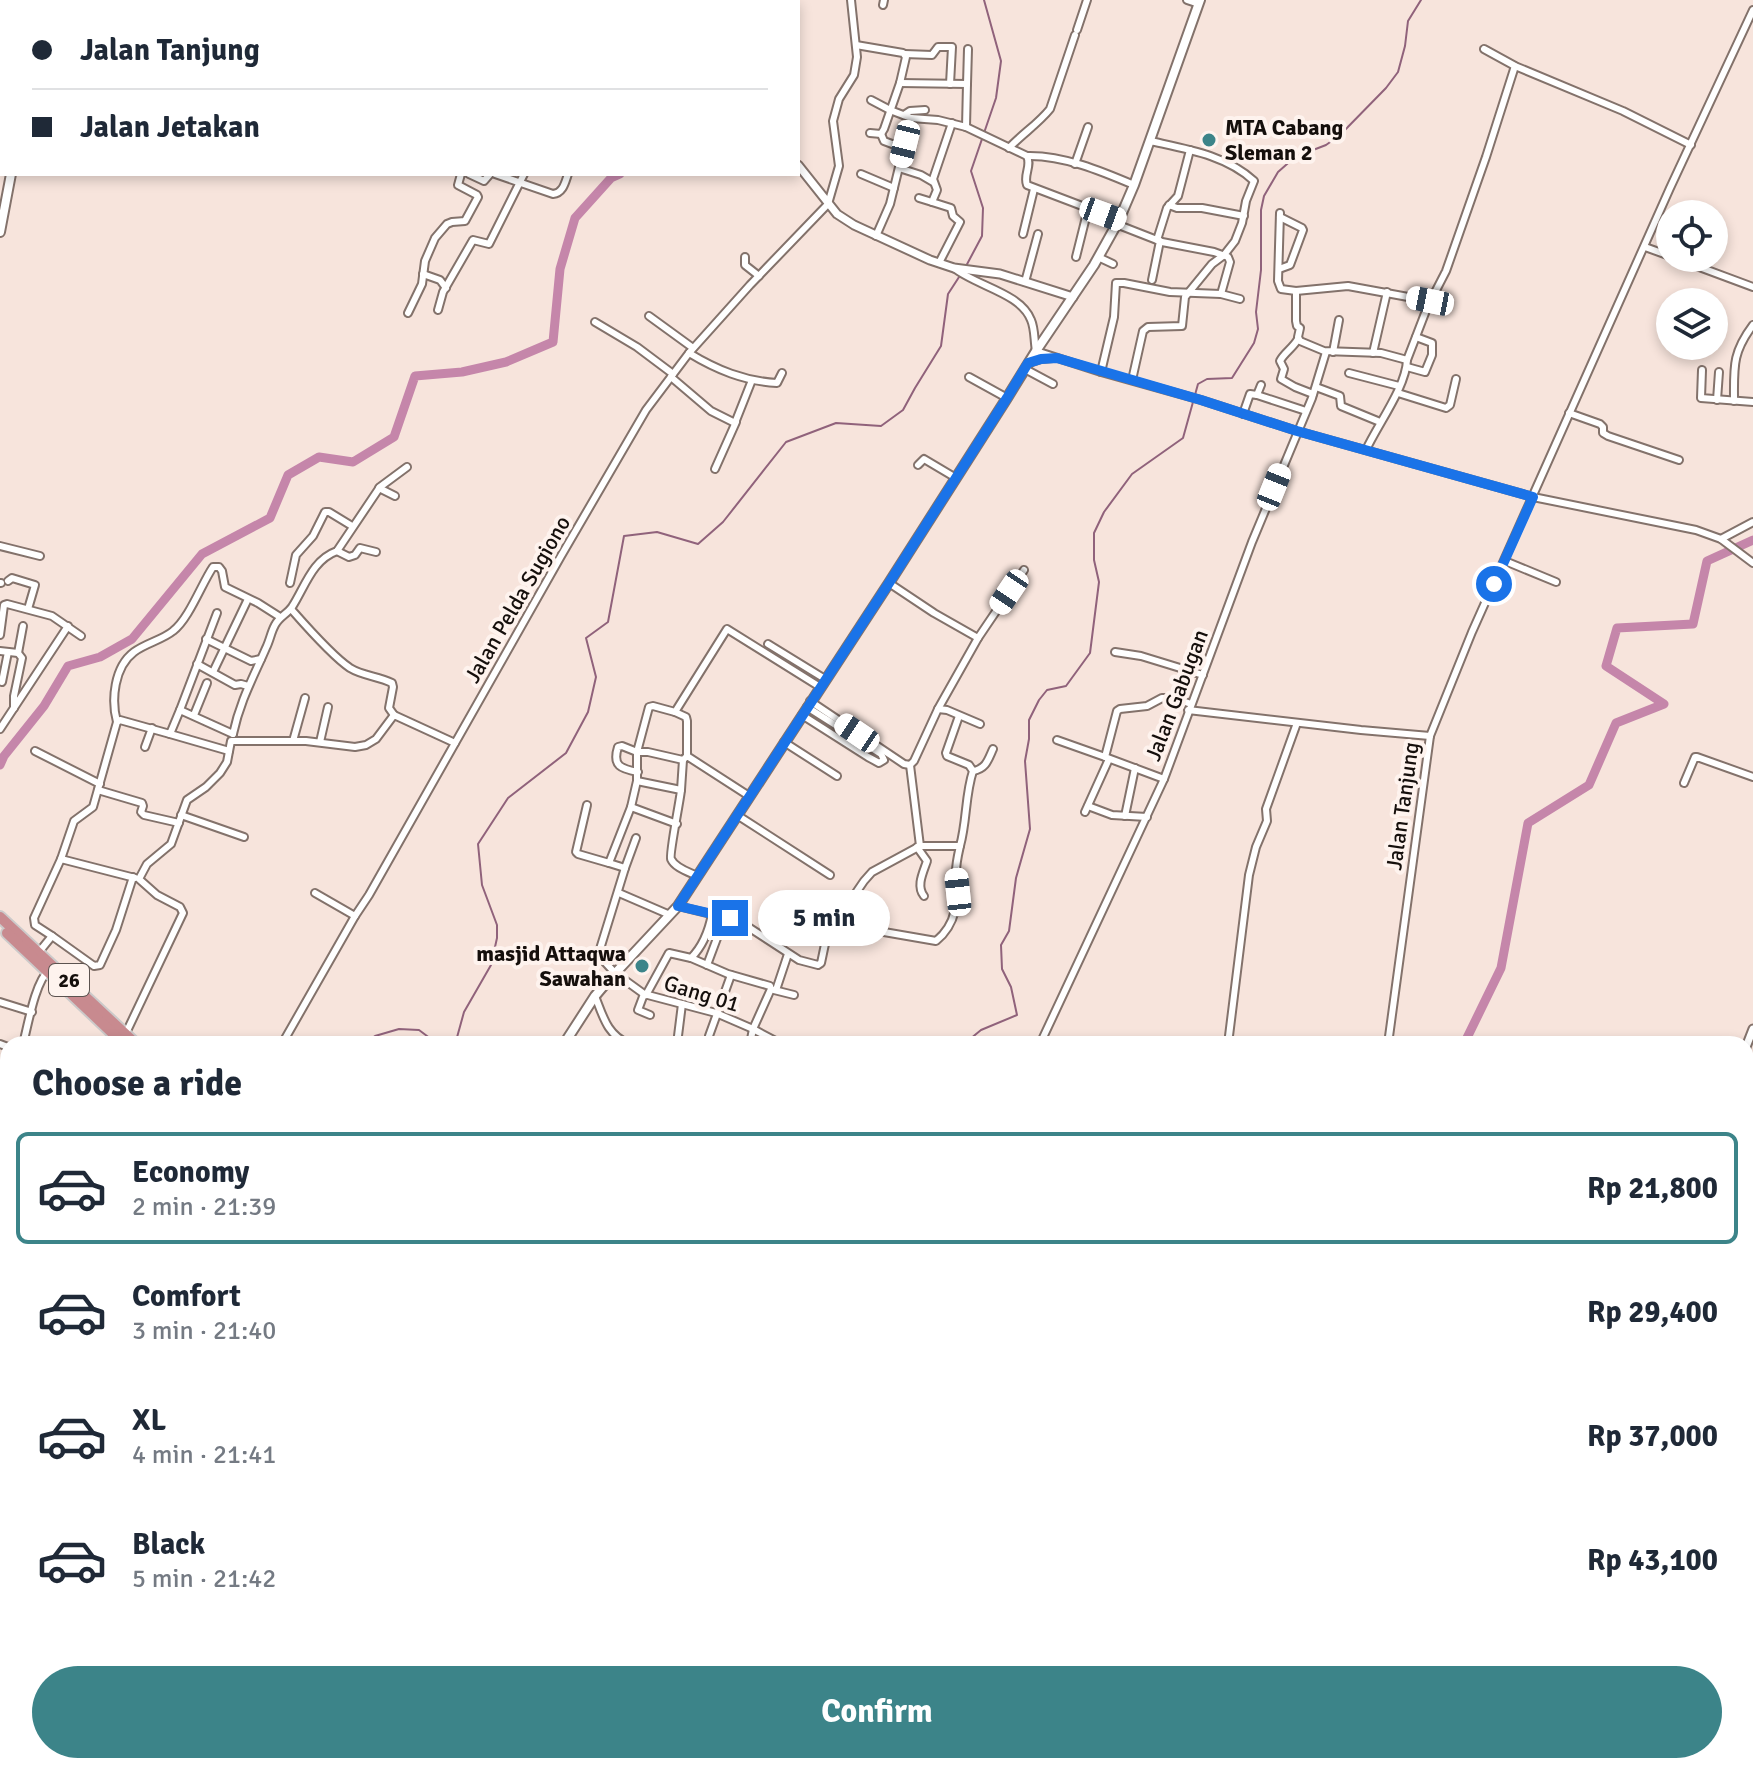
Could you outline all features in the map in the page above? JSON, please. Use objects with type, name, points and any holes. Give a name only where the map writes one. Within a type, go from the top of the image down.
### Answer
[{"type":"highway","name":"26","points":[[0,917],[39,952],[119,1036]]},
{"type":"highway","name":"26","points":[[0,926],[104,1019]]},
{"type":"main road","points":[[569,1036],[595,996],[678,906],[1098,257],[1134,185],[1200,2]]},
{"type":"main road","points":[[0,232],[11,176]]},
{"type":"street","points":[[828,204],[839,166],[833,121],[839,99],[854,75],[857,57],[851,0]]},
{"type":"street","points":[[1009,148],[1050,109],[1087,0]]},
{"type":"street","points":[[1187,0],[1200,2]]},
{"type":"street","name":"Jalan Tanjung","points":[[1389,1036],[1430,736],[1472,632],[1569,413],[1753,10]]},
{"type":"street","points":[[856,45],[905,54],[932,55],[938,47],[952,47],[950,84]]},
{"type":"street","points":[[966,127],[968,49]]},
{"type":"street","points":[[1484,49],[1691,145]]},
{"type":"street","points":[[905,54],[900,83],[881,134],[884,141],[905,144]]},
{"type":"street","points":[[1366,450],[1398,390],[1430,301],[1446,271],[1515,66]]},
{"type":"street","points":[[900,83],[967,84]]},
{"type":"street","points":[[871,100],[907,116],[952,123],[981,132],[1027,156],[1047,156],[1134,185]]},
{"type":"street","points":[[876,236],[890,204],[905,144],[907,116],[910,111],[925,110]]},
{"type":"street","points":[[933,182],[952,123]]},
{"type":"street","points":[[1075,164],[1088,127]]},
{"type":"street","points":[[870,133],[881,134]]},
{"type":"street","points":[[1132,380],[1143,331],[1148,327],[1182,326],[1184,300],[1235,241],[1254,184],[1253,179],[1212,156],[1150,141]]},
{"type":"street","points":[[1152,280],[1158,241],[1169,205],[1178,196],[1190,150]]},
{"type":"street","points":[[1027,156],[1026,182],[1034,189],[1088,209],[1158,241],[1224,255],[1230,262],[1221,294]]},
{"type":"street","points":[[800,168],[844,220],[876,236],[954,268],[983,271],[1073,297]]},
{"type":"street","points":[[899,168],[933,182],[937,190],[932,202]]},
{"type":"street","points":[[861,174],[894,188]]},
{"type":"street","points":[[408,313],[422,284],[425,261],[435,238],[447,224],[465,221],[478,197],[458,185],[460,176]]},
{"type":"street","points":[[498,176],[553,194],[558,193],[567,176]]},
{"type":"street","points":[[438,310],[446,288],[473,240],[489,244],[523,176]]},
{"type":"street","points":[[1023,234],[1034,189]]},
{"type":"street","points":[[919,198],[951,208],[953,216],[960,222],[939,263]]},
{"type":"street","name":"Jalan Pelda Sugiono","points":[[287,1036],[646,410],[691,351],[828,204]]},
{"type":"street","points":[[1169,205],[1244,216]]},
{"type":"street","points":[[1076,257],[1088,209]]},
{"type":"street","points":[[1279,269],[1290,265],[1303,231],[1280,215],[1279,269],[1279,287],[1285,291],[1348,286],[1430,301]]},
{"type":"street","points":[[1025,282],[1038,234]]},
{"type":"street","points":[[1645,247],[1656,251]]},
{"type":"street","points":[[745,257],[745,265],[759,276]]},
{"type":"street","points":[[1098,257],[1113,264]]},
{"type":"street","points":[[954,268],[1024,308],[1033,324],[1036,351],[1297,431],[1533,497],[1696,530],[1721,539],[1753,563]]},
{"type":"street","points":[[1712,272],[1753,287]]},
{"type":"street","points":[[423,274],[440,280],[446,288]]},
{"type":"street","points":[[1101,372],[1114,317],[1116,283],[1188,293],[1221,294],[1240,299]]},
{"type":"street","points":[[1296,291],[1296,325],[1300,329],[1298,339],[1280,361],[1284,369],[1281,379],[1295,387],[1340,396],[1341,406],[1380,422]]},
{"type":"street","points":[[1373,353],[1387,292]]},
{"type":"street","points":[[649,316],[715,369],[734,376],[777,383],[782,373]]},
{"type":"street","name":"Jalan Gabugan","points":[[1044,1036],[1164,779],[1252,542],[1330,352],[1339,320]]},
{"type":"street","points":[[595,322],[637,347],[711,411],[736,422]]},
{"type":"street","points":[[1734,401],[1735,358],[1753,325]]},
{"type":"street","points":[[1298,339],[1330,352],[1391,355],[1425,372],[1432,355],[1432,343],[1416,337]]},
{"type":"street","points":[[1391,355],[1393,344]]},
{"type":"street","points":[[1026,366],[1041,359],[1057,358]]},
{"type":"street","points":[[1026,366],[1053,384]]},
{"type":"street","points":[[1702,370],[1700,398],[1753,402]]},
{"type":"street","points":[[1717,400],[1719,372]]},
{"type":"street","points":[[1349,373],[1446,408],[1450,405],[1456,379]]},
{"type":"street","points":[[969,377],[1007,398]]},
{"type":"street","points":[[715,469],[752,380]]},
{"type":"street","points":[[1257,395],[1261,385]]},
{"type":"street","points":[[1243,414],[1250,394],[1306,411]]},
{"type":"street","points":[[1569,413],[1600,424],[1603,433],[1608,436],[1679,460]]},
{"type":"street","points":[[918,465],[924,459],[956,478]]},
{"type":"street","points":[[280,617],[225,587],[221,568],[216,566],[211,568],[202,589],[173,631],[133,652],[125,660],[116,686],[114,711],[117,722],[93,807],[74,821],[61,859],[34,918],[35,925],[94,966],[100,965],[136,878],[171,844],[187,800],[206,787],[227,762],[239,707],[275,624],[291,609],[320,561],[337,551],[383,483],[407,467]]},
{"type":"street","points":[[379,488],[395,496]]},
{"type":"street","points":[[290,583],[296,555],[313,536],[325,512],[352,526]]},
{"type":"street","points":[[1721,539],[1753,522]]},
{"type":"street","points":[[0,546],[40,556]]},
{"type":"street","points":[[337,551],[349,557],[360,548],[376,552]]},
{"type":"street","points":[[1505,561],[1556,582]]},
{"type":"street","points":[[910,765],[978,638],[1024,570]]},
{"type":"street","points":[[3,583],[12,578],[35,585],[28,609]]},
{"type":"street","points":[[889,583],[978,638]]},
{"type":"street","points":[[213,672],[248,599]]},
{"type":"street","points":[[0,635],[1,611],[7,604],[52,616],[81,636]]},
{"type":"street","points":[[291,609],[350,668],[392,683],[388,703],[394,715],[455,743]]},
{"type":"street","points":[[170,734],[217,613]]},
{"type":"street","points":[[14,708],[22,661],[18,653],[23,626]]},
{"type":"street","points":[[0,729],[68,626]]},
{"type":"street","points":[[675,712],[727,629],[822,683]]},
{"type":"street","points":[[206,639],[251,661],[261,659]]},
{"type":"street","points":[[768,644],[822,683]]},
{"type":"street","points":[[2,682],[4,651],[18,653]]},
{"type":"street","points":[[1115,652],[1141,656],[1203,675]]},
{"type":"street","points":[[197,664],[235,685],[248,686]]},
{"type":"street","points":[[194,715],[207,683]]},
{"type":"street","points":[[293,741],[305,698]]},
{"type":"street","points":[[1147,817],[1112,815],[1086,809],[1107,758],[1119,709],[1147,706],[1162,698],[1178,699],[1190,707],[1297,723],[1430,736]]},
{"type":"street","points":[[609,863],[631,807],[638,772],[637,752],[649,707],[653,706],[686,717],[685,758],[677,824],[670,852],[671,859],[678,867],[697,876]]},
{"type":"street","points":[[320,742],[328,707]]},
{"type":"street","points":[[806,708],[910,765]]},
{"type":"street","points":[[806,708],[881,754],[884,760],[879,763],[868,757],[806,708]]},
{"type":"street","points":[[938,709],[980,724]]},
{"type":"street","points":[[180,710],[232,738],[320,742],[355,747],[376,739],[394,715]]},
{"type":"street","points":[[959,716],[946,753],[948,757],[969,765],[973,771]]},
{"type":"street","points":[[117,722],[120,720],[152,728],[229,751]]},
{"type":"street","points":[[1229,1036],[1249,875],[1267,821],[1266,809],[1297,723]]},
{"type":"street","points":[[145,747],[152,728]]},
{"type":"street","points":[[1057,740],[1164,779]]},
{"type":"street","points":[[784,742],[837,776]]},
{"type":"street","points":[[638,772],[619,766],[616,749],[620,746],[637,752],[685,758],[749,796]]},
{"type":"street","points":[[973,771],[985,766],[993,749]]},
{"type":"street","points":[[35,751],[99,787],[142,803],[141,812],[144,815],[179,823]]},
{"type":"street","points":[[1684,783],[1695,757],[1753,777]]},
{"type":"street","points":[[910,765],[919,847],[927,861],[919,886],[924,896]]},
{"type":"street","points":[[1125,816],[1135,768]]},
{"type":"street","points":[[837,928],[936,941],[954,918],[958,892],[956,868],[966,819],[967,788],[973,771]]},
{"type":"street","points":[[637,781],[681,790]]},
{"type":"street","points":[[587,805],[576,852],[625,868]]},
{"type":"street","points":[[631,807],[677,824]]},
{"type":"street","points":[[181,815],[244,837]]},
{"type":"street","points":[[737,815],[830,875]]},
{"type":"street","points":[[615,973],[600,955],[600,949],[636,838]]},
{"type":"street","points":[[678,906],[739,921],[788,954],[818,965],[825,944],[872,872],[919,847],[960,846]]},
{"type":"street","points":[[61,859],[136,878],[157,895],[180,907],[183,913],[124,1036]]},
{"type":"street","points":[[315,893],[355,916]]},
{"type":"street","points":[[619,893],[670,915]]},
{"type":"street","points":[[691,958],[701,947],[712,914]]},
{"type":"street","points":[[707,965],[725,917]]},
{"type":"street","points":[[39,952],[52,936]]},
{"type":"street","points":[[650,1015],[638,1010],[669,953],[794,995]]},
{"type":"street","points":[[752,1036],[788,954]]},
{"type":"street","points":[[25,1036],[41,979],[49,970]]},
{"type":"street","name":"Gang 01","points":[[615,973],[645,994],[716,1013],[766,1036]]},
{"type":"street","points":[[709,1036],[731,975]]},
{"type":"street","points":[[595,996],[609,1030],[616,1036]]},
{"type":"street","points":[[0,1002],[32,1012]]},
{"type":"street","points":[[678,1036],[682,1004]]},
{"type":"waterway","points":[[984,0],[1001,61],[996,98],[984,133]]},
{"type":"waterway","points":[[974,1036],[1017,1015],[1011,987],[1002,969],[1001,945],[1009,931],[1016,878],[1030,829],[1025,761],[1029,720],[1047,690],[1066,686],[1090,653],[1099,582],[1094,560],[1094,533],[1104,512],[1132,474],[1183,438],[1198,384],[1207,379],[1232,378],[1254,343],[1258,329],[1256,312],[1264,196],[1278,172],[1295,157],[1326,145],[1340,135],[1386,88],[1398,72],[1408,21],[1421,0]]},
{"type":"waterway","points":[[965,268],[982,236],[983,208],[971,171],[982,139]]},
{"type":"waterway","points":[[0,765],[44,706],[68,666],[100,657],[132,639],[202,554],[270,518],[288,475],[319,457],[353,462],[394,437],[415,376],[462,372],[506,362],[553,342],[560,269],[575,218],[616,176]]},
{"type":"waterway","points":[[457,1036],[464,1012],[491,965],[497,938],[497,925],[482,885],[478,844],[508,798],[566,753],[588,712],[596,677],[586,638],[608,622],[624,536],[657,532],[698,544],[723,522],[786,442],[836,423],[881,426],[903,410],[941,346],[948,294],[961,274]]},
{"type":"waterway","points":[[1468,1036],[1501,968],[1528,823],[1589,785],[1616,723],[1664,704],[1606,666],[1617,628],[1693,624],[1707,561],[1753,540]]},
{"type":"waterway","points":[[375,1036],[399,1029],[419,1030],[427,1036]]},
{"type":"place","name":"MTA Cabang Sleman 2","points":[[1209,140]]},
{"type":"place","name":"masjid Attaqwa Sawahan","points":[[642,966]]},
{"type":"route","points":[[730,918],[678,906],[1028,363],[1057,358],[1297,431],[1533,497],[1494,584]]}]
